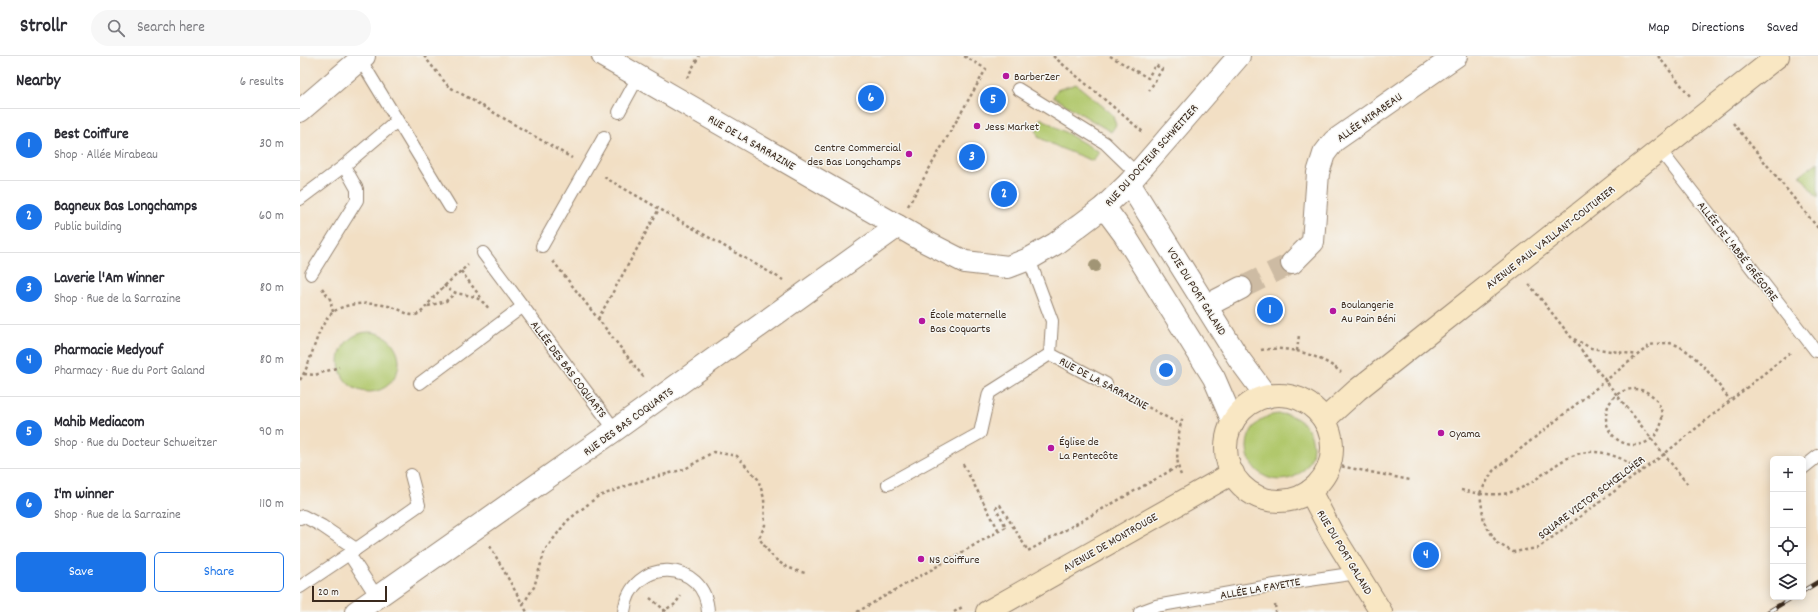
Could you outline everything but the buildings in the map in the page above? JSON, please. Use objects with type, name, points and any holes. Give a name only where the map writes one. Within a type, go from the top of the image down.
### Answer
[{"type":"street","name":"RUE DE LA SARRAZINE","points":[[603,56],[898,226],[965,262]]},
{"type":"street","name":"RUE DU DOCTEUR SCHWEITZER","points":[[965,262],[1008,267],[1029,260],[1055,244],[1104,207],[1133,178],[1238,56]]},
{"type":"street","name":"ALLÉE MIRABEAU","points":[[1292,263],[1313,242],[1318,173],[1324,154],[1334,141],[1456,56]]},
{"type":"street","name":"AVENUE PAUL VAILLANT-COUTURIER","points":[[1324,420],[1357,390],[1778,56]]},
{"type":"street","points":[[300,111],[362,57]]},
{"type":"street","name":"VOIE DU PORT GALAND","points":[[1133,178],[1206,306],[1239,359],[1267,397]]},
{"type":"street","points":[[1104,207],[1124,234],[1214,378],[1233,422]]},
{"type":"street","name":"RUE DES BAS COQUARTS","points":[[356,612],[660,398],[898,226]]},
{"type":"street","points":[[1206,306],[1242,288]]},
{"type":"street","points":[[1267,397],[1292,397],[1305,402],[1316,410],[1324,420],[1332,441],[1330,464],[1323,479],[1310,491],[1296,499],[1279,501],[1263,499],[1248,491],[1232,473],[1228,460],[1227,441],[1233,422],[1247,406],[1257,400],[1267,397]]},
{"type":"street","name":"AVENUE DE MONTROUGE","points":[[987,612],[1232,473]]},
{"type":"street","name":"RUE DU PORT GALAND","points":[[1310,491],[1332,533],[1381,612]]},
{"type":"lane","points":[[362,57],[397,121],[450,207]]},
{"type":"lane","points":[[619,112],[638,77]]},
{"type":"lane","points":[[1018,89],[1104,143],[1133,178]]},
{"type":"lane","points":[[300,199],[344,166],[397,121]]},
{"type":"lane","points":[[542,246],[604,137]]},
{"type":"lane","name":"ALLÉE DE L'ABBÉ GRÉGOIRE","points":[[1660,150],[1817,351]]},
{"type":"lane","points":[[311,274],[356,200],[357,189],[344,166]]},
{"type":"lane","name":"ALLÉE DES BAS COQUARTS","points":[[483,253],[615,430]]},
{"type":"lane","name":"RUE DE LA SARRAZINE","points":[[1029,260],[1052,321],[1050,354],[1106,384]]},
{"type":"lane","points":[[420,384],[522,307]]},
{"type":"lane","points":[[888,484],[980,433],[989,393],[1050,354]]},
{"type":"lane","points":[[1806,466],[1818,456]]},
{"type":"lane","points":[[300,587],[419,505],[410,475]]},
{"type":"lane","points":[[301,516],[322,526],[352,552],[378,597]]},
{"type":"lane","points":[[624,612],[630,590],[637,582],[646,575],[657,571],[668,570],[679,572],[689,577],[698,585],[704,595],[708,612]]},
{"type":"lane","name":"ALLÉE LA FAYETTE","points":[[1140,612],[1163,605],[1275,585],[1356,573]]},
{"type":"path","points":[[424,56],[448,86],[561,152]]},
{"type":"path","points":[[913,199],[986,68],[964,56]]},
{"type":"path","points":[[1053,56],[1148,136],[1156,151]]},
{"type":"path","points":[[1110,56],[1148,78],[1155,65],[1162,69],[1149,91]]},
{"type":"path","points":[[1658,56],[1711,109],[1818,228]]},
{"type":"path","points":[[587,167],[775,276]]},
{"type":"path","points":[[598,319],[659,209]]},
{"type":"path","points":[[542,246],[660,398]]},
{"type":"path","points":[[300,380],[304,374],[314,342],[328,317],[333,312],[362,303],[372,302],[397,308],[408,314],[416,315],[422,312],[444,285],[483,253]]},
{"type":"path","points":[[1515,264],[1663,455],[1689,486]]},
{"type":"path","points":[[461,271],[483,301]]},
{"type":"path","points":[[311,274],[330,298],[333,312]]},
{"type":"path","points":[[444,285],[450,291],[473,296]]},
{"type":"path","points":[[427,306],[439,304],[456,293]]},
{"type":"path","points":[[1297,351],[1299,335]]},
{"type":"path","points":[[1572,338],[1591,348],[1638,355]]},
{"type":"path","name":"SQUARE VICTOR SCHŒLCHER","points":[[1480,494],[1484,522],[1497,543],[1514,552],[1538,548],[1663,455],[1807,339]]},
{"type":"path","points":[[1480,494],[1493,471],[1650,345],[1669,343],[1685,350],[1700,363],[1730,400]]},
{"type":"path","points":[[1239,359],[1250,352],[1263,349],[1297,351],[1309,354],[1332,365],[1357,390]]},
{"type":"path","points":[[304,374],[315,375],[339,367]]},
{"type":"path","name":"RUE DE LA SARRAZINE","points":[[1106,384],[1181,425]]},
{"type":"path","points":[[1636,389],[1643,391],[1654,398],[1661,410],[1661,423],[1659,430],[1651,439],[1644,443],[1631,445],[1624,443],[1613,436],[1607,424],[1606,417],[1609,405],[1617,395],[1623,391],[1636,389]]},
{"type":"path","points":[[857,612],[1006,527],[996,508],[1000,505],[1028,551],[1177,467],[1178,440],[1183,416]]},
{"type":"path","points":[[954,448],[999,531]]},
{"type":"path","points":[[1461,490],[1480,494],[1507,493],[1513,491],[1578,453],[1586,451],[1607,454],[1629,462],[1639,473]]},
{"type":"path","points":[[523,604],[534,587],[545,550],[567,521],[591,501],[597,497],[637,482],[685,468],[713,452],[737,456],[758,479],[764,498],[765,525],[760,538],[772,558],[791,569],[805,573]]},
{"type":"path","points":[[1330,464],[1410,480]]},
{"type":"path","points":[[479,526],[527,612]]},
{"type":"path","points":[[663,612],[674,605],[685,591],[689,577]]},
{"type":"green space","points":[[1076,84],[1112,114],[1116,125],[1111,132],[1053,97],[1057,90]]},
{"type":"green space","points":[[1041,118],[1099,152],[1093,161],[1060,148],[1038,137],[1036,127]]},
{"type":"green space","points":[[1818,162],[1818,198],[1800,175]]},
{"type":"green space","points":[[363,332],[375,332],[386,337],[394,345],[399,356],[397,374],[386,387],[375,392],[363,392],[352,387],[344,379],[339,368],[339,356],[344,345],[352,337]]},
{"type":"green space","points":[[1280,414],[1293,416],[1308,429],[1311,434],[1313,447],[1311,460],[1298,475],[1293,478],[1280,480],[1267,478],[1252,465],[1249,460],[1247,447],[1249,434],[1262,419],[1267,416]]},
{"type":"tunnel","points":[[1241,288],[1292,263]]},
{"type":"railway","points":[[1806,589],[1818,582]]},
{"type":"railway","points":[[1768,612],[1788,600]]},
{"type":"place","name":"BarberZer","points":[[1006,76]]},
{"type":"place","name":"I'm winner","points":[[871,98]]},
{"type":"place","name":"Mahib Mediacom","points":[[993,100]]},
{"type":"place","name":"Jess Market","points":[[977,126]]},
{"type":"place","name":"Centre Commercial des Bas Longchamps","points":[[909,154]]},
{"type":"place","name":"Laverie l'Am Winner","points":[[972,157]]},
{"type":"place","name":"Bagneux Bas Longchamps","points":[[1004,194]]},
{"type":"place","name":"Best Coiffure","points":[[1270,310]]},
{"type":"place","name":"Boulangerie Au Pain Béni","points":[[1333,311]]},
{"type":"place","name":"École maternelle Bas Coquarts","points":[[922,321]]},
{"type":"place","name":"Oyama","points":[[1441,433]]},
{"type":"place","name":"Église de La Pentecôte","points":[[1051,448]]},
{"type":"place","name":"Pharmacie Medyouf","points":[[1426,555]]},
{"type":"place","name":"NS Coiffure","points":[[921,559]]}]
